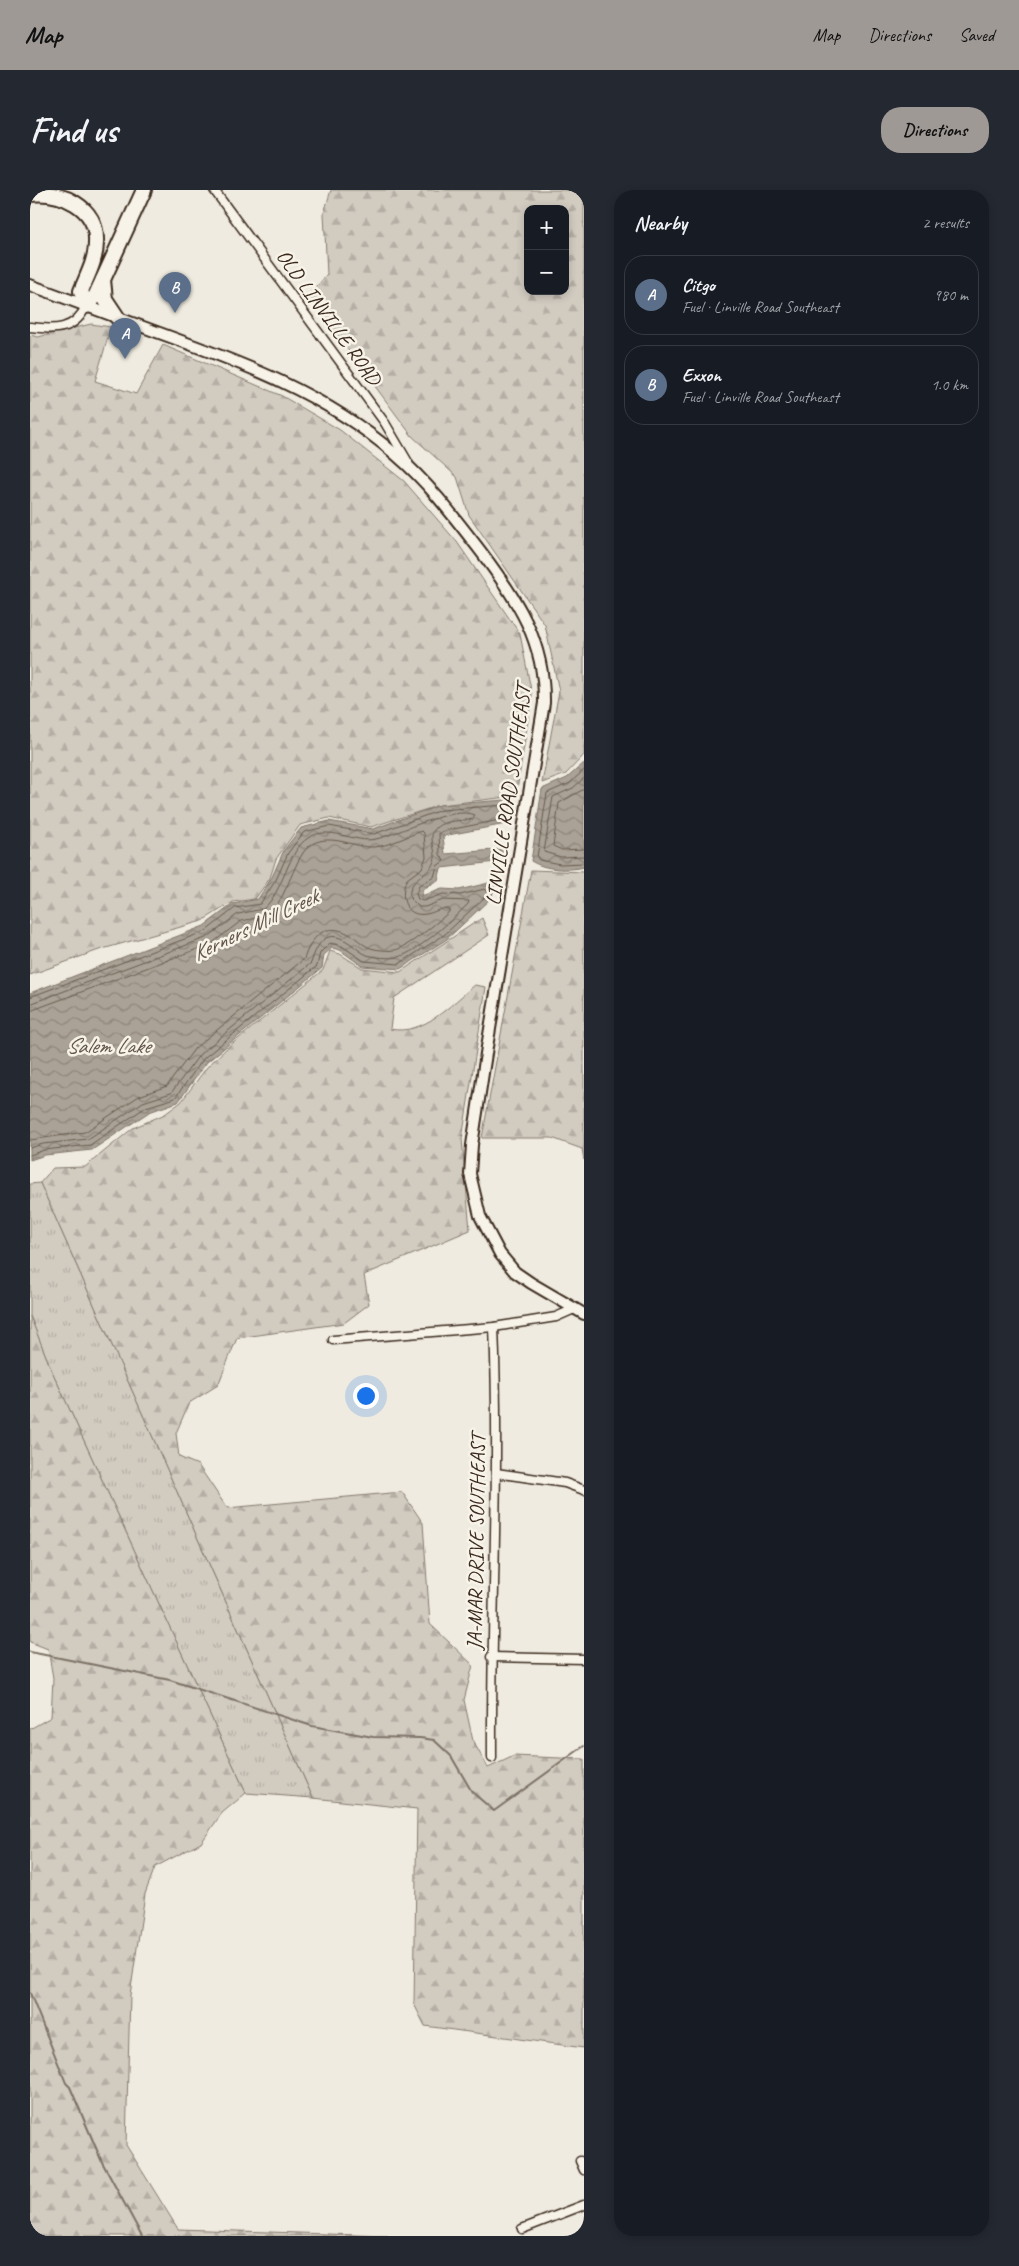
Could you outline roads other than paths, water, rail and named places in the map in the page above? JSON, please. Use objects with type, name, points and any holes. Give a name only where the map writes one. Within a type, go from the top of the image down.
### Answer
[{"type":"highway","points":[[30,194],[47,193],[69,198],[81,207],[91,220],[96,243],[93,260],[81,291],[86,306],[95,297],[144,190]]},
{"type":"highway","points":[[103,280],[105,299],[117,317]]},
{"type":"main road","name":"LINVILLE ROAD SOUTHEAST","points":[[30,285],[251,368],[302,390],[362,427],[411,468],[460,525],[513,597],[532,632],[542,666],[542,717],[487,1047],[472,1145],[470,1174],[480,1216],[500,1254],[515,1272],[574,1310],[584,1314]]},
{"type":"street","name":"OLD LINVILLE ROAD","points":[[214,190],[385,423],[411,468]]},
{"type":"street","points":[[30,327],[56,328],[71,324],[80,318],[86,306]]},
{"type":"street","points":[[333,1340],[494,1327],[556,1317],[574,1310]]},
{"type":"street","name":"JA-MAR DRIVE SOUTHEAST","points":[[492,1758],[496,1473],[494,1327]]},
{"type":"street","points":[[496,1473],[565,1483],[584,1490]]},
{"type":"street","points":[[492,1657],[584,1659]]},
{"type":"street","points":[[580,2161],[584,2170]]},
{"type":"street","points":[[522,2229],[584,2205]]},
{"type":"water","points":[[584,763],[584,867],[557,869],[531,861],[542,789],[567,778]]},
{"type":"water","name":"Salem Lake","points":[[505,800],[515,802],[511,823],[443,836],[445,854],[506,849],[505,861],[441,868],[438,881],[423,889],[421,896],[442,889],[459,890],[497,881],[491,898],[447,939],[400,969],[362,966],[340,950],[332,948],[324,955],[322,968],[207,1062],[178,1102],[149,1112],[92,1150],[45,1155],[30,1160],[30,993],[204,926],[233,904],[258,899],[272,877],[284,850],[301,828],[329,821],[373,829],[440,805]]},
{"type":"waterway","points":[[30,1652],[170,1680],[312,1726],[373,1737],[434,1740],[451,1756],[472,1792],[494,1811],[584,1746]]},
{"type":"waterway","points":[[30,1993],[66,2083],[70,2087],[102,2162],[142,2236]]},
{"type":"place","name":"Exxon","points":[[175,313]]},
{"type":"place","name":"Citgo","points":[[125,359]]},
{"type":"water label","name":"Kerners Mill Creek","points":[[255,925]]}]
